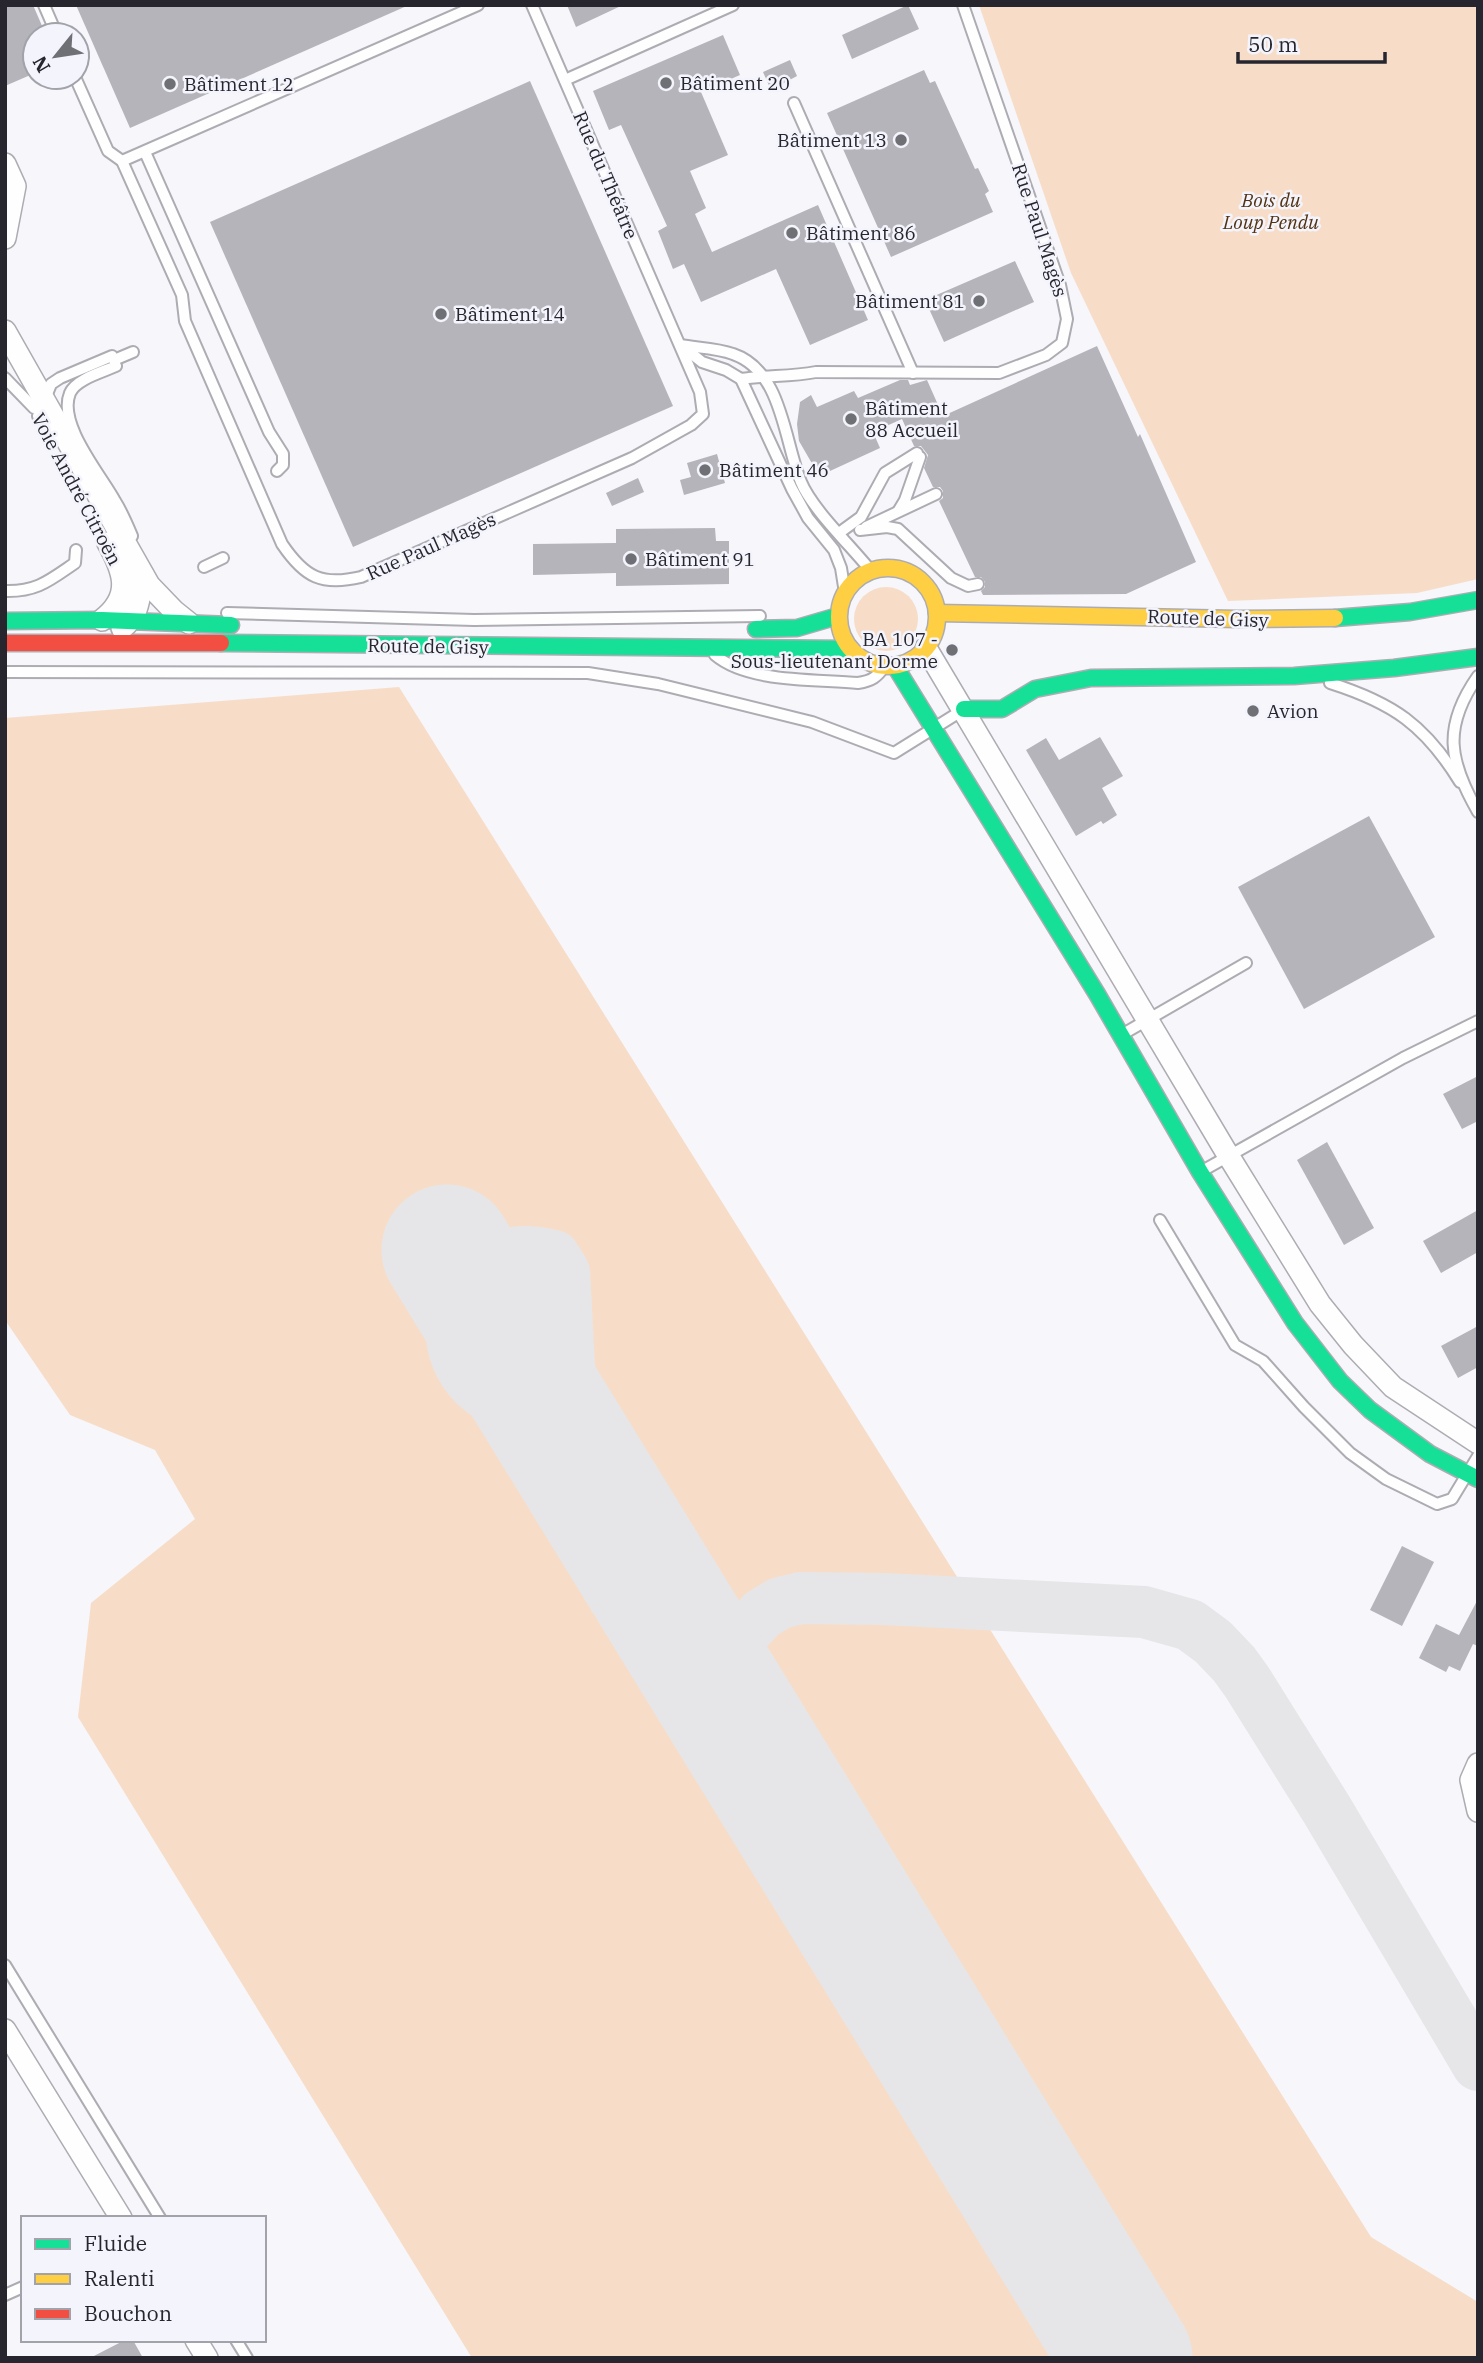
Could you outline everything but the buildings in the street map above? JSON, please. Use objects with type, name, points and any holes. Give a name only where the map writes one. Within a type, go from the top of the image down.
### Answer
[{"type":"street","points":[[5,164],[15,186],[6,229]]},
{"type":"street","points":[[5,331],[39,408],[143,575],[181,617]]},
{"type":"street","name":"Voie André Citroën","points":[[5,357],[39,408],[120,565],[124,585],[121,616]]},
{"type":"street","points":[[883,568],[899,569],[926,586],[934,600],[936,628],[926,648],[918,656],[890,666],[863,660],[850,649],[844,639],[841,605],[855,581],[871,571],[883,568]]},
{"type":"street","points":[[103,642],[121,616],[143,575]]},
{"type":"street","name":"Route de Gisy","points":[[937,613],[1338,619],[1438,610],[1478,600]]},
{"type":"street","name":"Route de Gisy","points":[[5,621],[121,616],[617,631],[797,628],[841,605]]},
{"type":"street","name":"Route de Gisy","points":[[5,643],[850,649]]},
{"type":"street","points":[[926,648],[1228,1155],[1320,1304],[1353,1345],[1393,1387],[1478,1443]]},
{"type":"street","points":[[964,709],[1002,709],[1035,689],[1091,678],[1294,676],[1394,668],[1478,657]]},
{"type":"street","points":[[890,666],[934,729],[1200,1172],[1295,1323],[1339,1381],[1370,1410],[1430,1454],[1472,1476]]},
{"type":"street","points":[[1478,1765],[1471,1780],[1478,1811]]},
{"type":"street","points":[[5,2030],[120,2216]]},
{"type":"street","points":[[197,2342],[207,2358]]},
{"type":"lane","points":[[81,91],[108,151],[122,162],[478,5]]},
{"type":"lane","name":"Rue du Théâtre","points":[[532,5],[680,345]]},
{"type":"lane","points":[[565,80],[733,5]]},
{"type":"lane","name":"Rue Paul Magès","points":[[741,379],[762,376],[789,378],[816,372],[999,373],[1046,355],[1062,342],[1067,318],[1060,285],[963,5]]},
{"type":"lane","points":[[794,103],[913,373]]},
{"type":"lane","points":[[145,152],[269,432],[282,454],[283,465],[277,471]]},
{"type":"lane","name":"Rue Paul Magès","points":[[122,162],[182,295],[185,321],[282,544],[296,565],[310,575],[325,580],[343,581],[361,577],[632,458],[691,425],[703,414],[700,392],[680,345]]},
{"type":"lane","points":[[680,345],[732,353],[747,360],[762,376],[784,418],[801,483],[813,502],[871,571]]},
{"type":"lane","points":[[680,345],[702,362],[726,370],[741,379],[792,489],[808,518],[834,550],[841,568],[841,605],[816,610]]},
{"type":"lane","points":[[133,352],[77,384],[70,392],[66,411],[73,430],[116,502],[141,558],[143,575]]},
{"type":"lane","points":[[5,378],[39,408],[51,384],[60,378],[114,361]]},
{"type":"lane","points":[[834,550],[861,517],[884,473],[918,455],[905,500],[898,511]]},
{"type":"lane","points":[[843,536],[936,494]]},
{"type":"lane","points":[[860,530],[898,528],[951,578],[961,585],[978,584]]},
{"type":"lane","points":[[5,591],[20,591],[43,585],[75,563],[76,550]]},
{"type":"lane","points":[[204,567],[223,558]]},
{"type":"lane","points":[[5,612],[121,616]]},
{"type":"lane","points":[[181,617],[474,620],[777,616]]},
{"type":"lane","points":[[708,649],[730,665],[763,675],[858,683],[869,682],[890,666]]},
{"type":"lane","points":[[5,672],[588,673],[658,684],[812,722],[894,752],[964,709]]},
{"type":"lane","points":[[1294,676],[1361,693],[1412,723],[1433,742],[1478,812]]},
{"type":"lane","points":[[1460,782],[1455,758],[1454,730],[1468,690],[1478,676]]},
{"type":"lane","points":[[1120,1036],[1246,963]]},
{"type":"lane","points":[[1200,1172],[1404,1058],[1478,1021]]},
{"type":"lane","points":[[1160,1220],[1235,1345],[1263,1361],[1350,1453],[1387,1479],[1437,1504],[1452,1499],[1472,1476],[1478,1456]]},
{"type":"lane","points":[[5,1965],[159,2216]]},
{"type":"lane","points":[[5,2295],[21,2288]]},
{"type":"lane","points":[[237,2342],[247,2358]]},
{"type":"green space","name":"Bois du Loup Pendu","points":[[979,5],[1478,5],[1478,579],[1417,593],[1228,601],[1071,273]]},
{"type":"green space","points":[[886,587],[904,593],[912,601],[918,619],[912,637],[904,645],[886,651],[868,645],[860,637],[854,619],[860,601],[868,593]]},
{"type":"green space","points":[[399,687],[1371,2237],[1478,2302],[1478,2358],[472,2358],[78,1717],[91,1603],[195,1519],[155,1450],[70,1415],[5,1320],[5,718]]},
{"type":"taxiway","points":[[543,1407],[510,1404],[491,1397],[465,1373],[453,1342],[452,1325],[462,1293],[482,1268],[508,1254],[528,1252],[554,1256],[564,1272],[574,1458]]},
{"type":"taxiway","points":[[749,1744],[738,1712],[732,1679],[735,1657],[745,1632],[762,1614],[780,1603],[801,1598],[884,1599],[1144,1612],[1190,1625],[1213,1642],[1247,1682],[1327,1810],[1478,2065]]},
{"type":"runway","points":[[447,1250],[1127,2358]]},
{"type":"traffic: fast","points":[[1335,618],[1410,612],[1478,600]]},
{"type":"traffic: fast","points":[[756,629],[797,628],[838,616]]},
{"type":"traffic: fast","points":[[5,621],[102,620],[231,625]]},
{"type":"traffic: fast","points":[[221,643],[850,649]]},
{"type":"traffic: fast","points":[[964,709],[1002,709],[1035,689],[1091,678],[1294,676],[1394,668],[1478,657]]},
{"type":"traffic: fast","points":[[895,666],[1097,994],[1200,1172],[1295,1323],[1340,1381],[1370,1410],[1430,1454],[1478,1479]]},
{"type":"traffic: slow","points":[[888,568],[907,572],[923,582],[933,598],[937,617],[933,636],[923,652],[907,662],[888,666],[869,662],[853,652],[843,636],[839,617],[843,598],[853,582],[869,572],[888,568]]},
{"type":"traffic: slow","points":[[937,613],[1237,619],[1335,618]]},
{"type":"traffic: jam","points":[[5,643],[221,643]]},
{"type":"place","name":"Bâtiment 20","points":[[666,83]]},
{"type":"place","name":"Bâtiment 12","points":[[170,84]]},
{"type":"place","name":"Bâtiment 13","points":[[901,140]]},
{"type":"place","name":"Bâtiment 86","points":[[792,233]]},
{"type":"place","name":"Bâtiment 81","points":[[979,301]]},
{"type":"place","name":"Bâtiment 14","points":[[441,314]]},
{"type":"place","name":"Bâtiment 88 Accueil","points":[[851,419]]},
{"type":"place","name":"Bâtiment 46","points":[[705,470]]},
{"type":"place","name":"Bâtiment 91","points":[[631,559]]},
{"type":"place","name":"BA 107 - Sous-lieutenant Dorme","points":[[952,650]]},
{"type":"place","name":"Avion","points":[[1253,711]]}]
